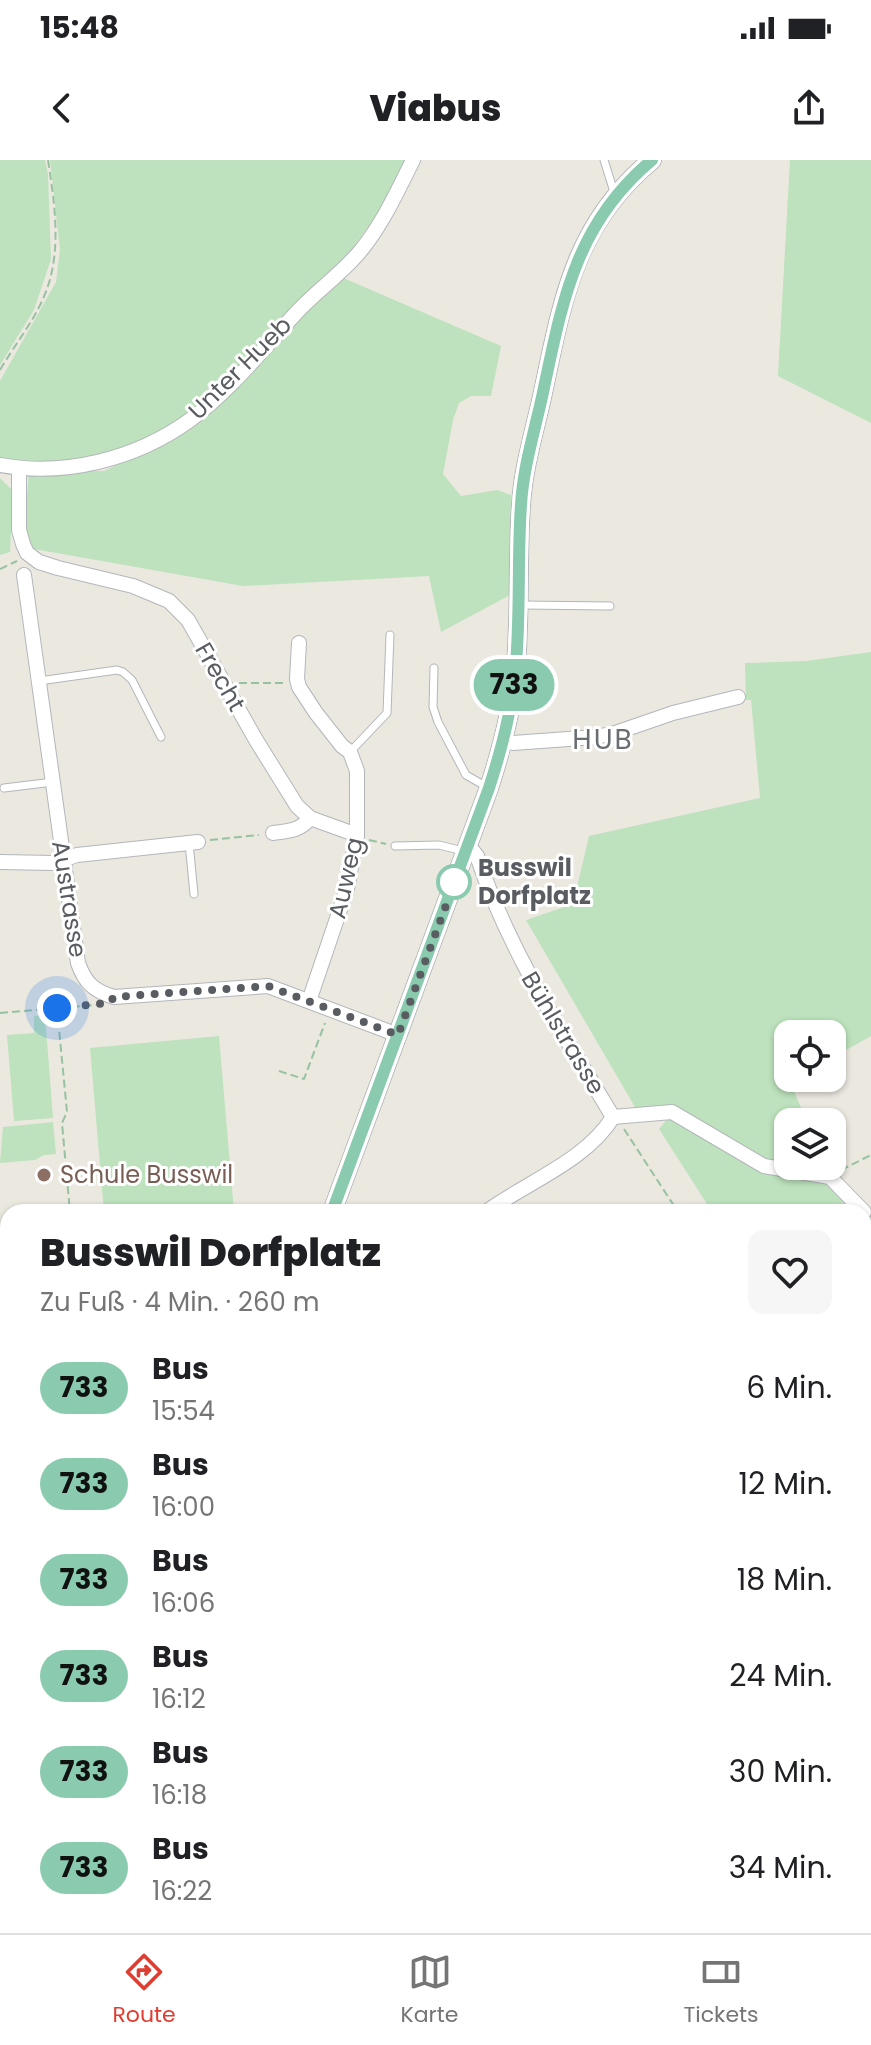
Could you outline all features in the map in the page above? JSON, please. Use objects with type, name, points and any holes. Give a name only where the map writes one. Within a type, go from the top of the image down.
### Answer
[{"type":"street","name":"Unter Hueb","points":[[0,465],[55,468],[114,458],[143,447],[191,419],[230,384],[301,307],[361,250],[392,202],[413,160]]},
{"type":"street","points":[[335,1204],[489,788],[503,741],[516,673],[521,502],[566,290],[592,231],[616,196],[652,160]]},
{"type":"street","points":[[19,468],[19,530],[27,553]]},
{"type":"street","name":"Frecht","points":[[27,553],[39,562],[133,586],[169,601],[188,620],[288,793],[310,818]]},
{"type":"street","name":"Austrasse","points":[[24,575],[78,963],[90,987],[114,997]]},
{"type":"street","points":[[299,643],[298,683],[316,713],[350,752]]},
{"type":"street","points":[[503,741],[513,743],[596,737],[738,697]]},
{"type":"street","name":"Auweg","points":[[309,1001],[347,889],[357,835],[357,771],[350,752]]},
{"type":"street","points":[[273,833],[296,830],[310,818],[357,835]]},
{"type":"street","points":[[0,862],[53,863],[77,855],[194,842]]},
{"type":"street","name":"Bühlstrasse","points":[[466,850],[477,856],[510,941],[528,976],[613,1117],[595,1140],[499,1204]]},
{"type":"street","points":[[114,997],[258,985],[275,988],[398,1035]]},
{"type":"street","points":[[613,1117],[672,1112],[764,1166],[774,1168]]},
{"type":"street","points":[[833,1180],[856,1204]]},
{"type":"lane","points":[[604,160],[616,196]]},
{"type":"lane","points":[[518,605],[610,606]]},
{"type":"lane","points":[[350,752],[387,713],[390,635]]},
{"type":"lane","points":[[434,668],[433,707],[438,722],[466,775],[489,788]]},
{"type":"lane","points":[[39,681],[117,670],[123,672],[132,680],[161,737]]},
{"type":"lane","points":[[4,788],[53,782]]},
{"type":"lane","points":[[194,842],[194,894]]},
{"type":"lane","points":[[395,846],[439,845],[466,850]]},
{"type":"path","points":[[0,370],[34,317],[52,272],[56,246],[48,160]]},
{"type":"path","points":[[0,569],[24,558],[27,553]]},
{"type":"path","points":[[487,671],[496,672]]},
{"type":"path","points":[[225,685],[298,683]]},
{"type":"path","points":[[194,842],[273,833]]},
{"type":"path","points":[[357,835],[395,846]]},
{"type":"path","points":[[0,1013],[109,1003],[114,997]]},
{"type":"path","points":[[57,1008],[67,1112],[62,1123],[69,1204]]},
{"type":"path","points":[[279,1071],[304,1079],[330,1010]]},
{"type":"path","points":[[613,1117],[623,1127],[673,1204]]},
{"type":"path","points":[[846,1168],[871,1155]]},
{"type":"green space","points":[[0,160],[45,160],[51,259],[34,310],[0,365]]},
{"type":"green space","points":[[50,160],[405,160],[386,202],[349,253],[179,423],[135,447],[41,465],[0,459],[0,381],[56,282],[60,249]]},
{"type":"green space","points":[[790,160],[871,160],[871,423],[778,376]]},
{"type":"green space","points":[[341,277],[501,346],[491,396],[471,396],[459,403],[443,474],[461,496],[497,490],[511,495],[510,595],[441,632],[429,576],[243,586],[34,549],[24,532],[29,471],[104,471],[190,429]]},
{"type":"green space","points":[[0,478],[13,491],[10,552],[0,555]]},
{"type":"green space","points":[[871,652],[871,1036],[846,1050],[846,1020],[774,1020],[774,1092],[794,1092],[801,1108],[774,1108],[774,1180],[833,1180],[856,1204],[707,1204],[659,1129],[672,1113],[639,1114],[526,920],[573,904],[589,836],[760,798],[751,700],[746,700],[745,663],[806,661]]},
{"type":"green space","points":[[45,1015],[53,1118],[14,1121],[7,1035],[34,1033],[34,1016]]},
{"type":"green space","points":[[219,1036],[233,1204],[103,1204],[90,1048]]},
{"type":"green space","points":[[53,1122],[56,1154],[35,1160],[0,1163],[3,1127]]},
{"type":"bus line","name":"733","points":[[335,1204],[489,788],[503,741],[513,698],[517,649],[521,502],[566,290],[592,231],[616,196],[652,160]]},
{"type":"place","name":"Busswil Dorfplatz","points":[[454,882]]},
{"type":"place","name":"Schule Busswil","points":[[44,1175]]},
{"type":"district","name":"HUB","points":[[603,739]]},
{"type":"route","points":[[57,1008],[109,1003],[114,997],[258,985],[275,988],[398,1035],[454,882]]}]
